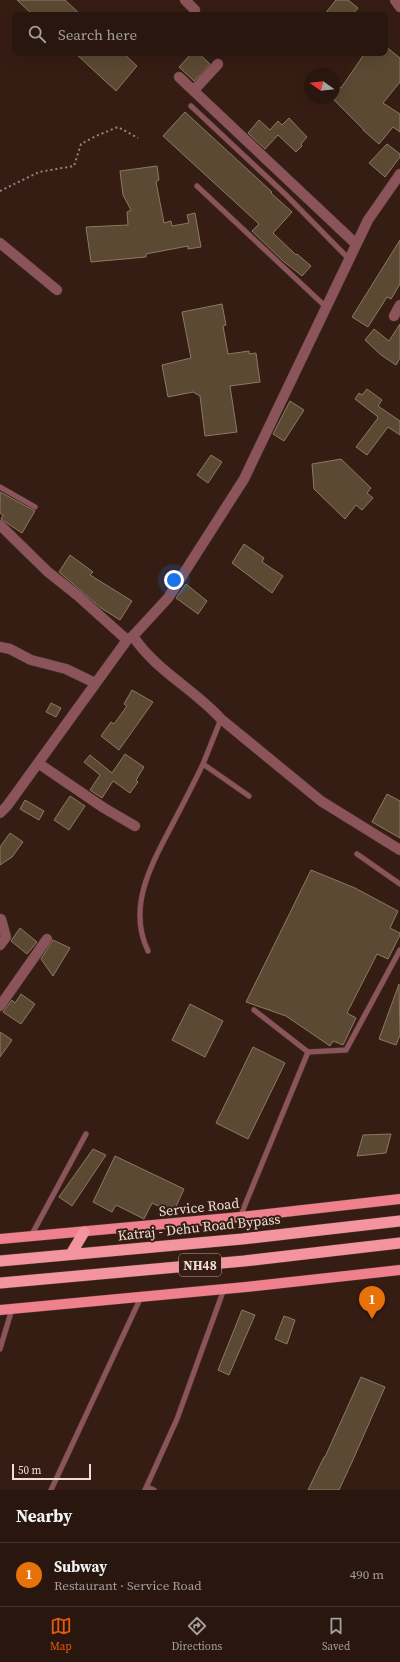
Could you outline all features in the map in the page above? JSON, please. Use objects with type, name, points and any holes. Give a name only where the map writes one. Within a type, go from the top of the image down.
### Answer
[{"type":"highway","name":"Katraj - Dehu Road Bypass","points":[[0,1261],[242,1239],[400,1221]]},
{"type":"highway","points":[[71,1254],[84,1232]]},
{"type":"highway","name":"NH48","points":[[0,1283],[244,1261],[400,1243]]},
{"type":"main road","name":"Service Road","points":[[0,1240],[240,1217],[400,1199]]},
{"type":"main road","points":[[0,1310],[224,1289],[400,1270]]},
{"type":"street","points":[[185,0],[195,10]]},
{"type":"street","points":[[395,0],[400,7]]},
{"type":"street","points":[[194,90],[218,64]]},
{"type":"street","points":[[179,77],[356,244]]},
{"type":"street","points":[[0,813],[7,806],[95,683],[130,638],[168,598],[244,479],[368,220],[400,174]]},
{"type":"street","points":[[0,243],[57,290]]},
{"type":"street","points":[[394,316],[400,305]]},
{"type":"street","points":[[0,525],[48,572],[130,638],[141,650],[209,706],[221,719],[321,801],[400,850]]},
{"type":"street","points":[[0,647],[10,649],[31,660],[66,669],[95,683]]},
{"type":"street","points":[[38,763],[104,808],[135,826]]},
{"type":"street","points":[[0,945],[6,937],[1,919]]},
{"type":"street","points":[[0,1006],[48,939]]},
{"type":"lane","points":[[191,106],[286,195],[349,259]]},
{"type":"lane","points":[[197,186],[326,307]]},
{"type":"lane","points":[[0,487],[35,506]]},
{"type":"lane","points":[[148,951],[142,938],[139,916],[142,892],[153,862],[204,764],[221,719]]},
{"type":"lane","points":[[204,764],[249,796]]},
{"type":"lane","points":[[357,854],[400,884]]},
{"type":"lane","points":[[254,1010],[308,1052],[346,1050],[400,950]]},
{"type":"lane","points":[[240,1217],[308,1052]]},
{"type":"lane","points":[[31,1237],[86,1134]]},
{"type":"lane","points":[[154,1490],[146,1488],[177,1418],[224,1289]]},
{"type":"lane","points":[[51,1490],[141,1297]]},
{"type":"lane","points":[[0,1349],[12,1309]]},
{"type":"path","points":[[0,191],[39,172],[74,166],[81,144],[118,127],[138,138]]},
{"type":"building","points":[[17,0],[65,0],[78,12],[30,12]]},
{"type":"building","points":[[336,0],[348,0],[358,8],[355,12],[326,12]]},
{"type":"building","points":[[388,48],[400,58],[400,82],[383,103],[400,114],[400,132],[393,127],[379,144],[338,104],[340,104],[340,87],[341,88],[363,56],[388,56]]},
{"type":"building","points":[[78,56],[126,56],[137,66],[116,91]]},
{"type":"building","points":[[189,56],[201,56],[210,64],[194,81],[179,67]]},
{"type":"building","points":[[185,112],[292,212],[273,233],[296,255],[297,254],[311,266],[302,276],[282,260],[252,231],[259,224],[163,136]]},
{"type":"building","points":[[289,118],[307,137],[301,144],[302,146],[296,152],[278,135],[265,149],[248,133],[259,120],[270,130],[278,121],[282,125]]},
{"type":"building","points":[[387,144],[400,154],[400,157],[385,177],[369,163]]},
{"type":"building","points":[[157,166],[159,180],[156,182],[164,223],[171,221],[172,226],[189,223],[187,215],[195,213],[201,247],[188,249],[188,246],[146,254],[146,257],[91,262],[86,227],[128,225],[127,212],[131,210],[123,195],[120,171]]},
{"type":"building","points":[[400,240],[400,284],[391,299],[387,297],[368,327],[352,317]]},
{"type":"building","points":[[222,304],[226,325],[223,326],[228,354],[249,351],[249,354],[256,353],[260,382],[230,386],[237,432],[205,436],[200,396],[193,392],[168,397],[162,365],[191,358],[182,312]]},
{"type":"building","points":[[400,324],[400,358],[396,365],[381,355],[365,340],[374,329],[389,341]]},
{"type":"building","points":[[367,389],[382,400],[378,406],[400,421],[400,435],[388,427],[367,455],[356,447],[378,418],[355,399],[359,393],[362,395]]},
{"type":"building","points":[[290,401],[304,410],[284,441],[273,434]]},
{"type":"building","points":[[211,455],[222,462],[208,483],[197,475]]},
{"type":"building","points":[[341,459],[371,488],[367,493],[373,498],[362,510],[356,505],[345,519],[314,489],[312,464]]},
{"type":"building","points":[[0,492],[35,511],[22,533],[1,519],[3,515],[0,513]]},
{"type":"building","points":[[244,544],[264,558],[262,562],[283,576],[272,593],[232,563]]},
{"type":"building","points":[[70,555],[93,572],[90,575],[132,601],[120,620],[101,608],[59,572]]},
{"type":"building","points":[[186,584],[207,601],[198,614],[176,598]]},
{"type":"building","points":[[132,690],[153,702],[119,750],[101,736],[111,722],[114,724],[127,706],[124,704]]},
{"type":"building","points":[[51,703],[61,708],[56,717],[46,712]]},
{"type":"building","points":[[125,754],[144,767],[136,780],[138,782],[130,793],[113,781],[102,798],[90,790],[100,775],[84,762],[90,755],[112,773]]},
{"type":"building","points":[[387,794],[400,801],[400,838],[372,822]]},
{"type":"building","points":[[70,796],[85,806],[69,830],[54,820]]},
{"type":"building","points":[[25,800],[44,811],[39,820],[20,809]]},
{"type":"building","points":[[10,833],[23,842],[12,857],[0,865],[0,847]]},
{"type":"building","points":[[311,870],[355,888],[398,911],[390,928],[400,933],[400,935],[388,959],[377,954],[347,1013],[356,1018],[343,1045],[333,1041],[330,1046],[286,1016],[246,1002]]},
{"type":"building","points":[[20,928],[37,942],[27,954],[11,941]]},
{"type":"building","points":[[53,940],[70,948],[53,976],[41,959]]},
{"type":"building","points":[[399,984],[400,1035],[396,1045],[379,1039]]},
{"type":"building","points":[[21,994],[35,1004],[21,1024],[3,1012],[12,1000],[15,1003]]},
{"type":"building","points":[[190,1004],[223,1021],[205,1057],[172,1040]]},
{"type":"building","points":[[0,1032],[12,1040],[0,1057]]},
{"type":"building","points":[[253,1047],[285,1063],[248,1139],[216,1123]]},
{"type":"building","points":[[391,1134],[386,1153],[357,1156],[363,1135]]},
{"type":"building","points":[[93,1149],[106,1155],[72,1206],[59,1197]]},
{"type":"building","points":[[115,1156],[184,1189],[173,1213],[152,1203],[144,1219],[116,1205],[112,1212],[93,1202]]},
{"type":"building","points":[[242,1310],[255,1315],[229,1375],[218,1370]]},
{"type":"building","points":[[284,1316],[295,1320],[287,1344],[275,1339]]},
{"type":"building","points":[[361,1377],[385,1387],[339,1490],[308,1490],[325,1457]]},
{"type":"place","name":"Subway","points":[[372,1319]]}]
